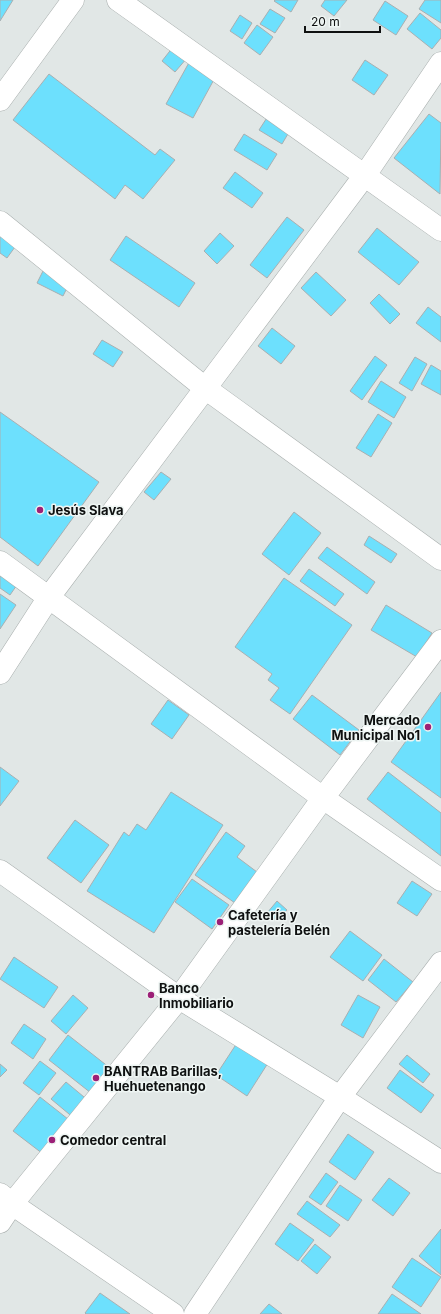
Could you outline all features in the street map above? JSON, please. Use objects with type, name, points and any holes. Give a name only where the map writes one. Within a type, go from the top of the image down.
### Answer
[{"type":"street","points":[[0,100],[73,0]]},
{"type":"street","points":[[118,0],[441,230]]},
{"type":"street","points":[[0,673],[50,598],[365,175],[441,63]]},
{"type":"street","points":[[0,222],[205,388],[441,559]]},
{"type":"street","points":[[0,562],[323,798],[441,880]]},
{"type":"street","points":[[0,1222],[6,1199],[179,998],[323,798],[441,641]]},
{"type":"street","points":[[0,871],[179,998],[340,1097],[441,1162]]},
{"type":"street","points":[[195,1314],[340,1097],[441,963]]},
{"type":"street","points":[[6,1199],[173,1314]]},
{"type":"building","points":[[0,0],[13,0],[0,21]]},
{"type":"building","points":[[298,0],[291,12],[274,1]]},
{"type":"building","points":[[325,0],[347,0],[334,16],[321,6]]},
{"type":"building","points":[[425,0],[441,0],[441,23],[419,9]]},
{"type":"building","points":[[385,1],[408,16],[396,35],[373,20]]},
{"type":"building","points":[[270,9],[285,18],[275,33],[260,24]]},
{"type":"building","points":[[420,13],[441,30],[441,38],[432,49],[407,29]]},
{"type":"building","points":[[240,15],[252,23],[242,39],[230,31]]},
{"type":"building","points":[[257,25],[273,37],[260,55],[244,43]]},
{"type":"building","points":[[173,47],[187,58],[175,72],[162,61]]},
{"type":"building","points":[[191,59],[217,74],[193,118],[166,104]]},
{"type":"building","points":[[365,60],[388,75],[374,95],[352,80]]},
{"type":"building","points":[[49,74],[155,155],[160,149],[175,160],[143,199],[125,185],[115,199],[13,120]]},
{"type":"building","points":[[270,113],[292,127],[282,144],[259,130]]},
{"type":"building","points":[[429,114],[441,123],[440,194],[394,158]]},
{"type":"building","points":[[244,134],[277,154],[267,170],[234,150]]},
{"type":"building","points":[[235,172],[263,193],[252,208],[223,188]]},
{"type":"building","points":[[287,217],[304,230],[267,278],[250,265]]},
{"type":"building","points":[[0,225],[20,240],[7,258],[0,253]]},
{"type":"building","points":[[377,228],[419,262],[399,285],[358,252]]},
{"type":"building","points":[[220,233],[234,246],[217,264],[204,251]]},
{"type":"building","points":[[126,236],[195,283],[179,307],[110,260]]},
{"type":"building","points":[[45,267],[71,280],[63,296],[37,283]]},
{"type":"building","points":[[316,272],[346,300],[331,316],[301,288]]},
{"type":"building","points":[[379,294],[400,314],[390,324],[370,303]]},
{"type":"building","points":[[428,307],[441,317],[441,342],[416,323]]},
{"type":"building","points":[[272,328],[295,346],[281,364],[258,346]]},
{"type":"building","points":[[102,340],[123,352],[113,367],[93,354]]},
{"type":"building","points":[[375,356],[387,365],[362,400],[350,391]]},
{"type":"building","points":[[415,357],[427,364],[412,391],[399,383]]},
{"type":"building","points":[[431,365],[441,371],[441,395],[421,384]]},
{"type":"building","points":[[381,381],[406,397],[394,418],[368,402]]},
{"type":"building","name":"Jesús Slava","points":[[0,412],[99,482],[38,566],[0,537]]},
{"type":"building","points":[[378,414],[392,423],[371,457],[356,448]]},
{"type":"building","points":[[161,472],[171,479],[154,500],[144,492]]},
{"type":"building","points":[[294,512],[321,533],[289,575],[262,554]]},
{"type":"building","points":[[369,536],[397,554],[391,563],[364,545]]},
{"type":"building","points":[[327,547],[375,582],[367,594],[318,558]]},
{"type":"building","points":[[0,569],[19,582],[10,595],[0,588]]},
{"type":"building","points":[[309,569],[344,594],[335,606],[300,581]]},
{"type":"building","points":[[284,578],[352,625],[290,714],[270,700],[279,688],[268,680],[272,674],[235,647]]},
{"type":"building","points":[[0,594],[16,605],[0,629]]},
{"type":"building","points":[[386,605],[432,633],[417,657],[371,630]]},
{"type":"building","name":"Mercado Municipal No1","points":[[441,692],[441,798],[391,762]]},
{"type":"building","points":[[312,695],[359,730],[340,755],[293,719]]},
{"type":"building","points":[[168,700],[189,715],[172,739],[151,724]]},
{"type":"building","points":[[0,767],[19,781],[0,806]]},
{"type":"building","points":[[388,772],[441,813],[441,856],[367,799]]},
{"type":"building","points":[[171,792],[223,825],[154,933],[87,891],[124,832],[129,836],[137,824],[146,830]]},
{"type":"building","points":[[75,820],[109,845],[81,883],[47,858]]},
{"type":"building","points":[[226,832],[245,846],[237,857],[257,872],[235,903],[195,875]]},
{"type":"building","points":[[192,879],[229,905],[212,929],[175,902]]},
{"type":"building","points":[[412,881],[432,894],[417,916],[397,903]]},
{"type":"building","points":[[277,901],[287,910],[277,921],[267,913]]},
{"type":"building","points":[[350,931],[382,955],[363,981],[330,957]]},
{"type":"building","points":[[14,957],[58,987],[44,1008],[0,979]]},
{"type":"building","points":[[384,959],[413,982],[396,1002],[368,980]]},
{"type":"building","points":[[73,995],[88,1008],[66,1034],[51,1021]]},
{"type":"building","points":[[358,995],[380,1007],[363,1038],[341,1025]]},
{"type":"building","points":[[24,1024],[46,1039],[33,1059],[11,1043]]},
{"type":"building","points":[[68,1035],[110,1068],[91,1093],[49,1060]]},
{"type":"building","points":[[237,1043],[268,1063],[247,1096],[216,1075]]},
{"type":"building","points":[[407,1055],[430,1074],[423,1083],[399,1064]]},
{"type":"building","points":[[40,1061],[56,1073],[39,1095],[23,1083]]},
{"type":"building","points":[[0,1064],[7,1070],[0,1077]]},
{"type":"building","points":[[400,1070],[434,1095],[421,1113],[387,1088]]},
{"type":"building","points":[[66,1082],[90,1102],[75,1119],[51,1099]]},
{"type":"building","points":[[40,1097],[73,1123],[47,1157],[13,1131]]},
{"type":"building","points":[[348,1134],[374,1152],[355,1180],[329,1162]]},
{"type":"building","points":[[326,1173],[338,1182],[321,1205],[309,1197]]},
{"type":"building","points":[[389,1178],[410,1193],[393,1216],[372,1200]]},
{"type":"building","points":[[340,1185],[362,1200],[348,1221],[326,1206]]},
{"type":"building","points":[[307,1201],[340,1225],[330,1237],[297,1214]]},
{"type":"building","points":[[290,1223],[314,1240],[298,1261],[275,1244]]},
{"type":"building","points":[[441,1229],[441,1275],[419,1256]]},
{"type":"building","points":[[315,1244],[331,1257],[317,1274],[301,1261]]},
{"type":"building","points":[[412,1258],[441,1277],[421,1307],[392,1287]]},
{"type":"building","points":[[100,1293],[130,1314],[86,1314],[85,1313]]},
{"type":"building","points":[[392,1294],[421,1314],[378,1314]]},
{"type":"building","points":[[269,1304],[282,1314],[260,1314]]},
{"type":"place","name":"Jesús Slava","points":[[40,510]]},
{"type":"place","name":"Mercado Municipal No1","points":[[428,727]]},
{"type":"place","name":"Cafetería y pastelería Belén","points":[[220,922]]},
{"type":"place","name":"Banco Inmobiliario","points":[[151,995]]},
{"type":"place","name":"BANTRAB Barillas, Huehuetenango","points":[[96,1078]]},
{"type":"place","name":"Comedor central","points":[[52,1140]]}]
